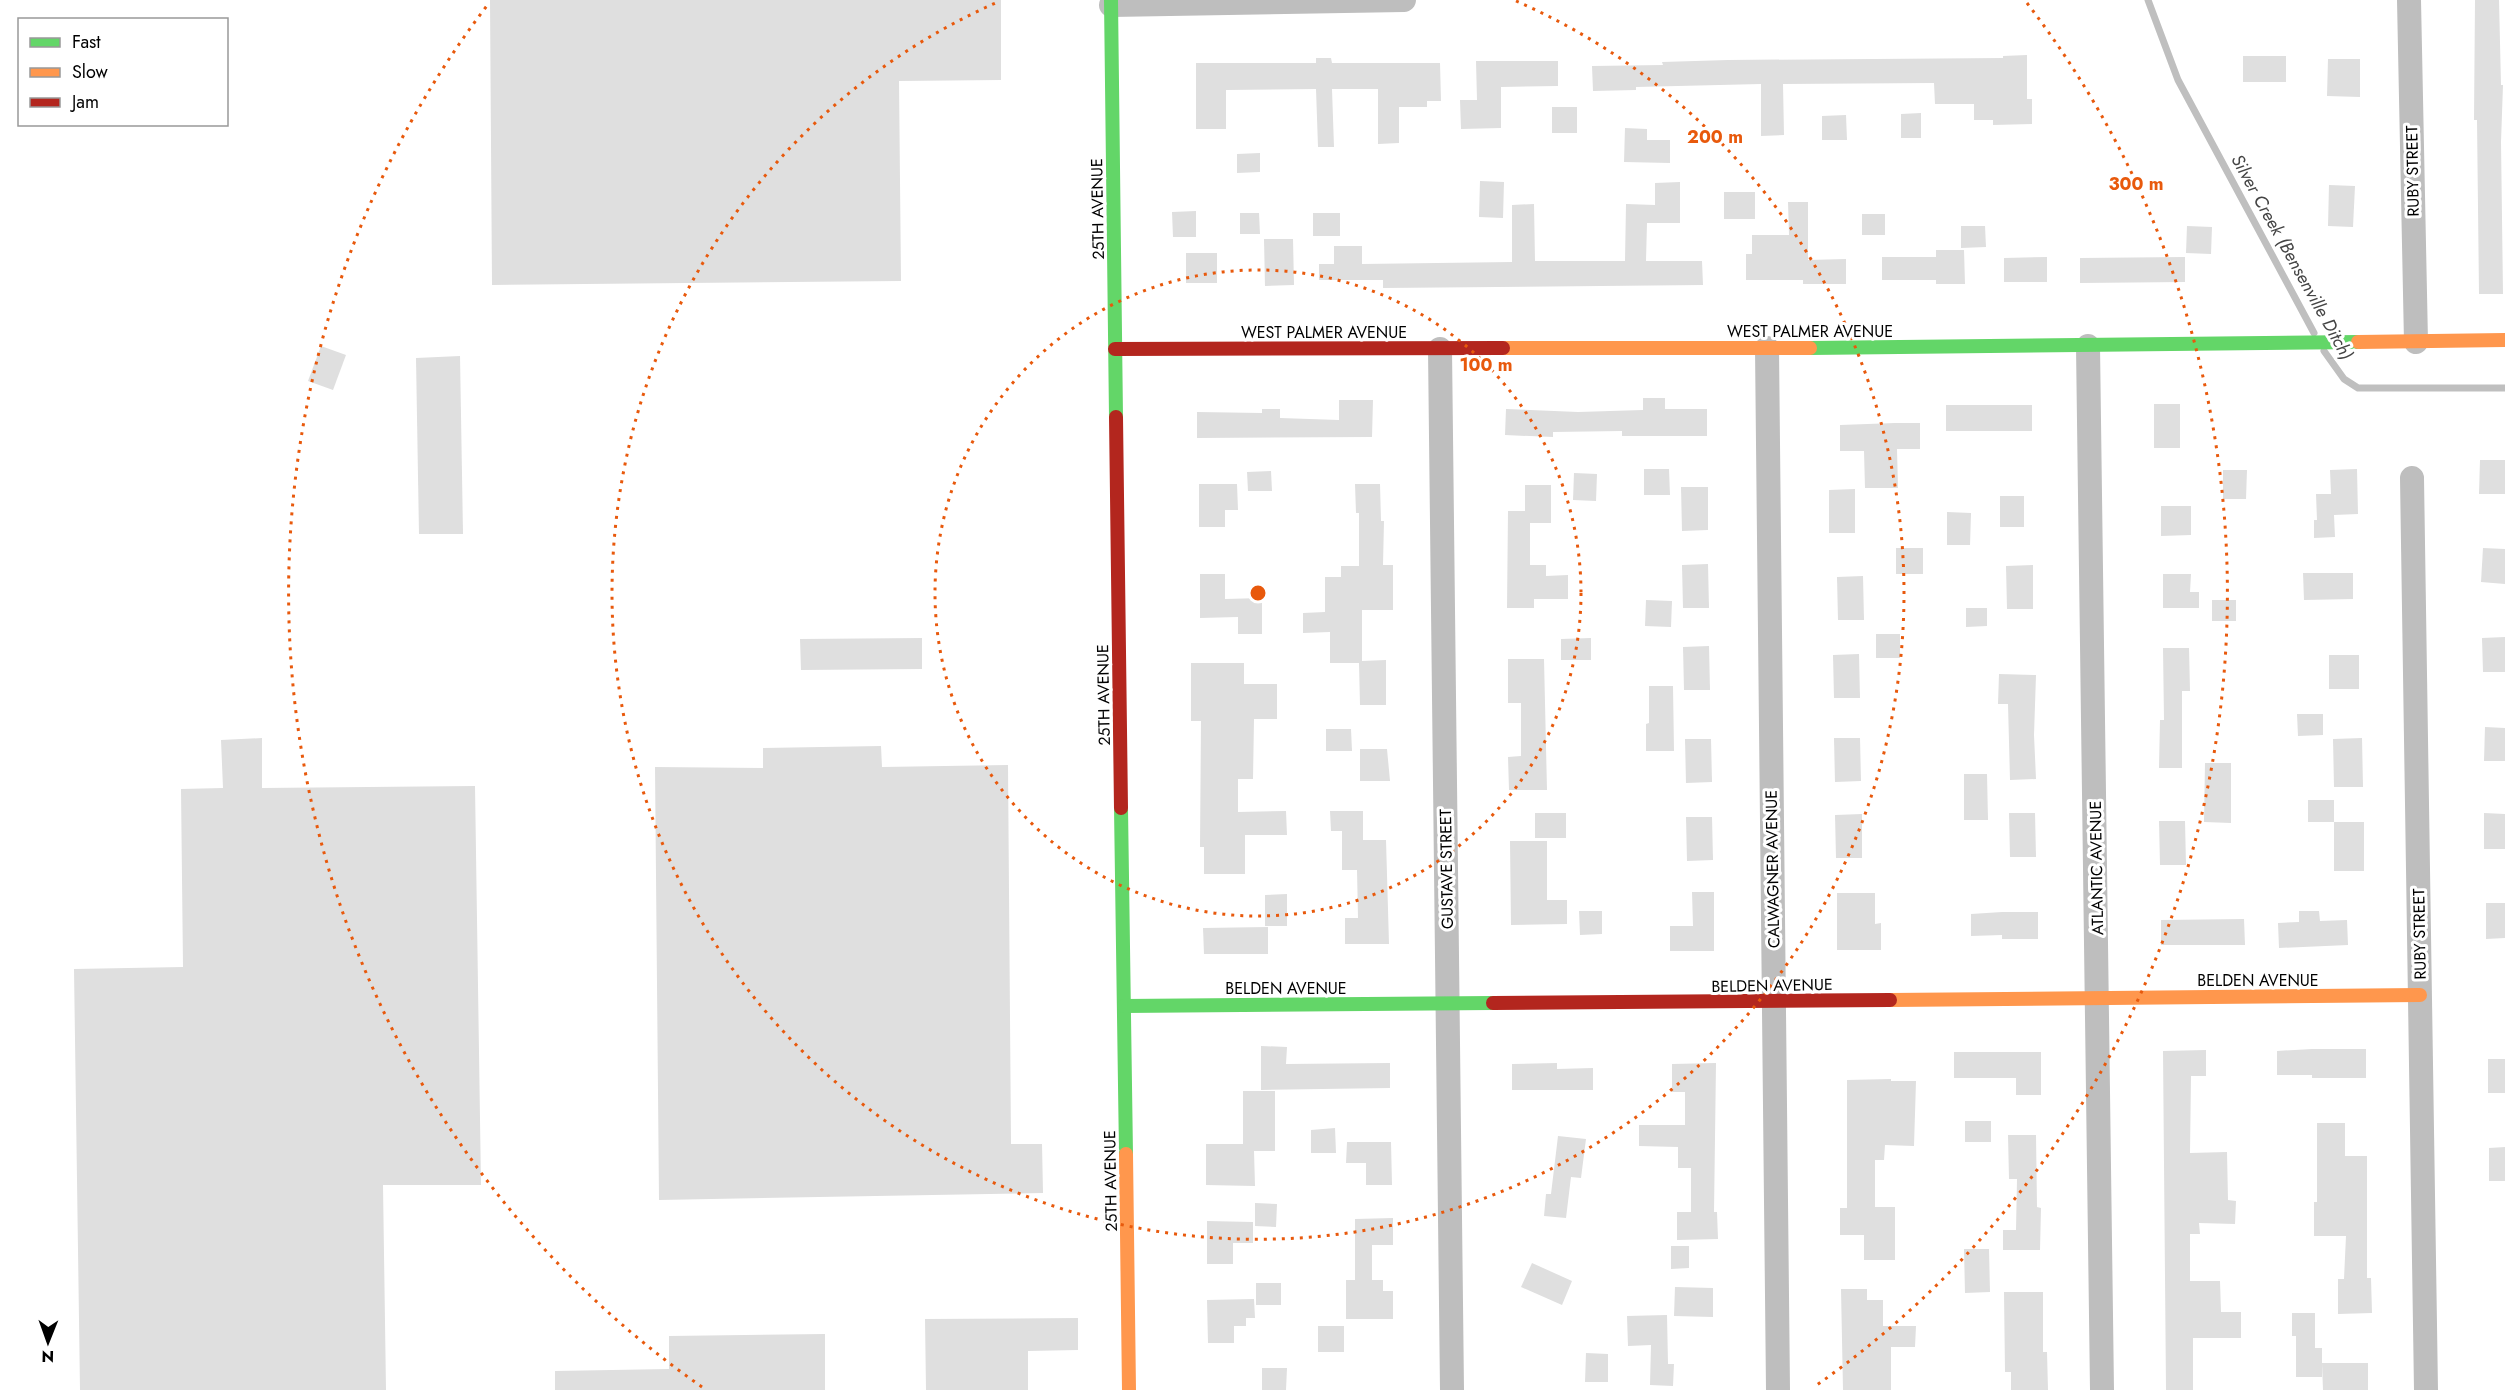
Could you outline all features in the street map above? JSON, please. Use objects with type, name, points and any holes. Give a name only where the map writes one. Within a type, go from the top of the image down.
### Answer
[{"type":"street","points":[[1111,2],[1404,0]]},
{"type":"street","name":"RUBY STREET","points":[[2409,0],[2416,342]]},
{"type":"street","name":"25TH AVENUE","points":[[1111,2],[1129,1390]]},
{"type":"street","name":"WEST PALMER AVENUE","points":[[1115,349],[2088,346],[2505,340]]},
{"type":"street","name":"ATLANTIC AVENUE","points":[[2088,346],[2102,1390]]},
{"type":"street","name":"CALWAGNER AVENUE","points":[[1767,348],[1778,1390]]},
{"type":"street","name":"GUSTAVE STREET","points":[[1440,349],[1452,1390]]},
{"type":"street","name":"RUBY STREET","points":[[2412,477],[2426,1390]]},
{"type":"street","name":"BELDEN AVENUE","points":[[1124,1006],[2420,995]]},
{"type":"building","points":[[490,0],[1001,0],[1001,80],[899,81],[901,281],[492,285]]},
{"type":"building","points":[[2475,0],[2499,0],[2501,85],[2503,85],[2501,142],[2503,294],[2479,294],[2477,120],[2474,120]]},
{"type":"building","points":[[2027,55],[2027,99],[2032,99],[2032,124],[1993,125],[1993,120],[1974,120],[1974,104],[1935,104],[1934,83],[1783,84],[1784,135],[1761,136],[1761,84],[1636,87],[1636,90],[1593,91],[1592,66],[1663,65],[1662,62],[1728,60],[2003,58],[2003,56]]},
{"type":"building","points":[[2243,56],[2286,56],[2286,82],[2243,82]]},
{"type":"building","points":[[1316,58],[1331,58],[1332,63],[1440,63],[1441,101],[1427,101],[1427,107],[1399,107],[1399,143],[1378,144],[1378,89],[1332,89],[1334,147],[1318,147],[1316,89],[1226,90],[1226,129],[1196,129],[1196,63],[1316,63]]},
{"type":"building","points":[[2328,59],[2360,59],[2360,97],[2327,96]]},
{"type":"building","points":[[1476,61],[1558,61],[1558,86],[1501,87],[1501,128],[1461,129],[1460,100],[1477,100]]},
{"type":"building","points":[[1552,107],[1577,107],[1577,133],[1552,133]]},
{"type":"building","points":[[1921,113],[1921,138],[1901,138],[1901,114]]},
{"type":"building","points":[[1846,115],[1847,140],[1822,140],[1822,116]]},
{"type":"building","points":[[1625,128],[1647,129],[1647,140],[1670,140],[1670,163],[1624,162]]},
{"type":"building","points":[[1260,153],[1260,172],[1237,173],[1237,154]]},
{"type":"building","points":[[1480,181],[1504,182],[1503,218],[1479,217]]},
{"type":"building","points":[[1680,182],[1680,223],[1647,223],[1646,261],[1702,261],[1703,285],[1383,288],[1383,280],[1319,280],[1319,264],[1334,264],[1334,246],[1362,246],[1362,264],[1512,262],[1512,205],[1534,204],[1535,261],[1625,261],[1626,204],[1655,205],[1655,183]]},
{"type":"building","points":[[2329,185],[2355,186],[2353,227],[2328,226]]},
{"type":"building","points":[[1724,192],[1755,192],[1755,219],[1724,219]]},
{"type":"building","points":[[1788,202],[1808,202],[1808,260],[1846,259],[1846,284],[1803,284],[1803,280],[1746,280],[1746,254],[1752,254],[1752,235],[1789,235]]},
{"type":"building","points":[[1196,211],[1196,237],[1173,237],[1172,212]]},
{"type":"building","points":[[1240,213],[1259,213],[1260,234],[1240,234]]},
{"type":"building","points":[[1313,213],[1340,213],[1340,236],[1313,236]]},
{"type":"building","points":[[1862,214],[1885,214],[1885,235],[1862,235]]},
{"type":"building","points":[[1961,226],[1985,226],[1986,247],[1961,248]]},
{"type":"building","points":[[2187,226],[2212,227],[2211,254],[2186,253]]},
{"type":"building","points":[[1264,239],[1293,239],[1294,285],[1265,286]]},
{"type":"building","points":[[1936,250],[1964,250],[1965,284],[1936,284],[1936,280],[1882,280],[1882,257],[1936,257]]},
{"type":"building","points":[[1186,253],[1217,253],[1217,283],[1186,283]]},
{"type":"building","points":[[2047,257],[2047,282],[2004,282],[2004,258]]},
{"type":"building","points":[[2185,257],[2185,282],[2080,283],[2080,258]]},
{"type":"building","points":[[321,346],[346,355],[333,390],[308,381]]},
{"type":"building","points":[[460,356],[463,534],[419,534],[416,358]]},
{"type":"building","points":[[1643,398],[1665,398],[1665,409],[1707,409],[1707,436],[1622,436],[1622,431],[1553,432],[1553,437],[1505,435],[1506,409],[1578,412],[1643,410]]},
{"type":"building","points":[[1339,400],[1373,400],[1372,437],[1197,438],[1197,412],[1262,413],[1262,409],[1280,409],[1280,418],[1339,420]]},
{"type":"building","points":[[2154,404],[2180,404],[2180,448],[2154,448]]},
{"type":"building","points":[[1946,405],[2032,405],[2032,431],[1946,431]]},
{"type":"building","points":[[1920,423],[1920,449],[1897,449],[1898,488],[1865,488],[1864,451],[1840,451],[1840,425]]},
{"type":"building","points":[[2480,460],[2505,460],[2505,494],[2479,494]]},
{"type":"building","points":[[1644,469],[1669,469],[1670,495],[1644,495]]},
{"type":"building","points":[[2357,469],[2358,514],[2334,515],[2335,537],[2314,538],[2314,520],[2317,520],[2316,494],[2331,494],[2330,470]]},
{"type":"building","points":[[2223,470],[2247,470],[2246,499],[2223,499]]},
{"type":"building","points":[[1271,471],[1272,491],[1248,491],[1247,472]]},
{"type":"building","points":[[1574,473],[1597,474],[1596,501],[1573,500]]},
{"type":"building","points":[[1199,484],[1237,484],[1238,510],[1225,510],[1225,527],[1199,527]]},
{"type":"building","points":[[1355,484],[1380,484],[1381,521],[1384,521],[1383,565],[1393,565],[1393,610],[1362,610],[1362,661],[1386,660],[1386,705],[1360,705],[1359,663],[1330,663],[1330,632],[1303,633],[1303,613],[1325,612],[1325,577],[1341,577],[1341,566],[1359,566],[1359,513],[1356,513]]},
{"type":"building","points":[[1525,485],[1551,485],[1551,523],[1530,523],[1530,565],[1546,565],[1546,576],[1568,575],[1568,599],[1534,599],[1534,608],[1507,608],[1508,511],[1525,511]]},
{"type":"building","points":[[1681,487],[1708,487],[1708,530],[1682,531]]},
{"type":"building","points":[[1855,489],[1855,533],[1829,533],[1829,490]]},
{"type":"building","points":[[2000,496],[2024,496],[2024,527],[2000,527]]},
{"type":"building","points":[[2161,506],[2191,506],[2191,535],[2161,536]]},
{"type":"building","points":[[1947,512],[1971,513],[1970,545],[1947,545]]},
{"type":"building","points":[[1896,548],[1923,548],[1923,574],[1896,574]]},
{"type":"building","points":[[2483,548],[2505,549],[2505,584],[2481,582]]},
{"type":"building","points":[[1708,564],[1709,608],[1683,608],[1682,565]]},
{"type":"building","points":[[2033,565],[2033,609],[2007,609],[2006,566]]},
{"type":"building","points":[[2303,573],[2353,573],[2353,599],[2304,600]]},
{"type":"building","points":[[1200,574],[1225,574],[1225,599],[1262,598],[1262,634],[1238,634],[1238,617],[1200,618]]},
{"type":"building","points":[[2163,574],[2191,574],[2190,592],[2199,592],[2199,608],[2163,608]]},
{"type":"building","points":[[1863,576],[1864,620],[1838,620],[1837,577]]},
{"type":"building","points":[[1646,600],[1672,601],[1671,627],[1645,626]]},
{"type":"building","points":[[2212,600],[2236,600],[2236,621],[2212,621]]},
{"type":"building","points":[[1966,608],[1987,608],[1987,626],[1966,627]]},
{"type":"building","points":[[1876,634],[1900,634],[1900,658],[1876,658]]},
{"type":"building","points":[[2505,637],[2505,672],[2483,672],[2482,638]]},
{"type":"building","points":[[922,638],[922,669],[801,670],[800,639]]},
{"type":"building","points":[[1591,638],[1591,660],[1561,660],[1561,639]]},
{"type":"building","points":[[1709,646],[1710,690],[1684,690],[1683,647]]},
{"type":"building","points":[[2163,648],[2189,648],[2190,691],[2182,691],[2182,768],[2159,768],[2160,720],[2164,720]]},
{"type":"building","points":[[1859,654],[1860,698],[1834,698],[1833,655]]},
{"type":"building","points":[[2329,655],[2359,655],[2359,689],[2329,689]]},
{"type":"building","points":[[1508,659],[1544,659],[1547,790],[1509,790],[1508,757],[1521,756],[1521,703],[1508,703]]},
{"type":"building","points":[[1191,663],[1244,663],[1244,684],[1277,684],[1277,719],[1254,719],[1253,779],[1238,779],[1238,812],[1286,811],[1287,835],[1245,835],[1245,874],[1204,874],[1204,847],[1200,847],[1201,721],[1191,721]]},
{"type":"building","points":[[1999,674],[2036,675],[2034,735],[2036,779],[2010,780],[2008,704],[1998,704]]},
{"type":"building","points":[[1649,686],[1673,686],[1674,751],[1646,751]]},
{"type":"building","points":[[2297,714],[2323,714],[2323,735],[2298,736]]},
{"type":"building","points":[[2485,727],[2505,728],[2505,761],[2484,761]]},
{"type":"building","points":[[1326,729],[1351,729],[1352,751],[1326,751]]},
{"type":"building","points":[[262,738],[262,788],[475,786],[481,1185],[383,1185],[386,1390],[80,1390],[74,969],[183,967],[181,789],[223,788],[221,740]]},
{"type":"building","points":[[1834,738],[1860,738],[1861,781],[1835,782]]},
{"type":"building","points":[[2362,738],[2363,787],[2334,787],[2333,739]]},
{"type":"building","points":[[1685,739],[1711,739],[1712,782],[1686,783]]},
{"type":"building","points":[[881,746],[882,767],[1008,765],[1011,1144],[1042,1144],[1043,1193],[659,1200],[655,767],[763,768],[763,748]]},
{"type":"building","points":[[1360,749],[1387,749],[1390,781],[1360,781]]},
{"type":"building","points":[[2205,763],[2231,763],[2231,823],[2204,822]]},
{"type":"building","points":[[1964,774],[1987,774],[1988,820],[1964,820]]},
{"type":"building","points":[[2308,800],[2334,800],[2334,822],[2308,822]]},
{"type":"building","points":[[1330,811],[1363,811],[1363,840],[1386,840],[1389,944],[1345,944],[1345,918],[1358,918],[1357,870],[1342,870],[1342,831],[1331,831]]},
{"type":"building","points":[[1535,813],[1566,813],[1566,838],[1535,838]]},
{"type":"building","points":[[2009,813],[2035,813],[2036,857],[2010,857]]},
{"type":"building","points":[[2484,813],[2505,814],[2505,849],[2484,849]]},
{"type":"building","points":[[1862,814],[1862,858],[1836,858],[1835,815]]},
{"type":"building","points":[[1686,817],[1712,817],[1713,860],[1687,861]]},
{"type":"building","points":[[2159,821],[2185,821],[2186,865],[2160,865]]},
{"type":"building","points":[[2334,822],[2364,822],[2364,871],[2334,871]]},
{"type":"building","points":[[1510,841],[1547,841],[1547,900],[1567,900],[1567,924],[1511,925]]},
{"type":"building","points":[[1692,892],[1714,892],[1714,951],[1670,951],[1670,926],[1693,926]]},
{"type":"building","points":[[1837,893],[1875,893],[1875,924],[1881,923],[1881,950],[1837,950]]},
{"type":"building","points":[[1287,894],[1287,926],[1265,926],[1265,895]]},
{"type":"building","points":[[2486,903],[2505,903],[2505,938],[2486,939]]},
{"type":"building","points":[[1579,911],[1602,911],[1602,934],[1580,935]]},
{"type":"building","points":[[2299,911],[2319,911],[2320,921],[2347,920],[2348,945],[2279,948],[2278,923],[2299,922]]},
{"type":"building","points":[[2038,912],[2038,939],[2002,939],[2002,935],[1971,936],[1971,914]]},
{"type":"building","points":[[2244,919],[2245,945],[2161,945],[2161,920]]},
{"type":"building","points":[[1268,927],[1268,954],[1204,954],[1203,928]]},
{"type":"building","points":[[1261,1046],[1287,1047],[1286,1064],[1390,1063],[1390,1088],[1261,1090]]},
{"type":"building","points":[[2366,1049],[2366,1078],[2312,1078],[2312,1075],[2277,1075],[2277,1051]]},
{"type":"building","points":[[2206,1050],[2206,1076],[2191,1076],[2190,1153],[2227,1152],[2228,1200],[2236,1201],[2235,1224],[2199,1223],[2200,1234],[2190,1234],[2190,1281],[2220,1281],[2221,1312],[2241,1312],[2241,1338],[2193,1338],[2193,1390],[2166,1390],[2163,1051]]},
{"type":"building","points":[[1954,1052],[2041,1052],[2041,1095],[2016,1095],[2016,1078],[1954,1078]]},
{"type":"building","points":[[2488,1059],[2505,1059],[2505,1093],[2488,1093]]},
{"type":"building","points":[[1557,1063],[1557,1069],[1593,1068],[1593,1090],[1512,1090],[1512,1064]]},
{"type":"building","points":[[1716,1063],[1714,1212],[1717,1212],[1718,1239],[1677,1240],[1677,1212],[1691,1212],[1691,1168],[1678,1168],[1678,1147],[1639,1146],[1639,1125],[1685,1125],[1685,1092],[1672,1092],[1672,1064]]},
{"type":"building","points":[[1891,1079],[1891,1081],[1916,1081],[1914,1146],[1885,1145],[1884,1160],[1875,1160],[1875,1207],[1895,1207],[1895,1260],[1864,1260],[1864,1235],[1840,1235],[1840,1208],[1847,1208],[1847,1080]]},
{"type":"building","points":[[1243,1091],[1275,1091],[1275,1151],[1254,1151],[1255,1186],[1206,1185],[1206,1144],[1243,1144]]},
{"type":"building","points":[[1965,1121],[1991,1121],[1991,1142],[1965,1142]]},
{"type":"building","points":[[2317,1123],[2345,1123],[2345,1156],[2367,1156],[2367,1278],[2371,1278],[2372,1313],[2338,1314],[2338,1279],[2344,1279],[2346,1236],[2314,1236],[2314,1202],[2317,1202]]},
{"type":"building","points":[[1335,1128],[1336,1153],[1311,1153],[1311,1130]]},
{"type":"building","points":[[2008,1135],[2036,1135],[2037,1207],[2041,1208],[2040,1250],[2003,1250],[2003,1230],[2016,1230],[2017,1179],[2009,1179]]},
{"type":"building","points":[[1558,1136],[1586,1139],[1581,1178],[1571,1177],[1566,1218],[1544,1216],[1546,1194],[1551,1194]]},
{"type":"building","points":[[1347,1142],[1391,1142],[1392,1185],[1366,1185],[1366,1163],[1346,1163]]},
{"type":"building","points":[[2505,1147],[2505,1181],[2489,1181],[2489,1148]]},
{"type":"building","points":[[1255,1203],[1277,1204],[1276,1227],[1255,1226]]},
{"type":"building","points":[[1393,1218],[1393,1245],[1372,1245],[1372,1280],[1383,1280],[1383,1291],[1393,1291],[1393,1319],[1346,1319],[1346,1280],[1355,1280],[1355,1219]]},
{"type":"building","points":[[1207,1221],[1253,1222],[1253,1243],[1233,1243],[1233,1264],[1207,1264]]},
{"type":"building","points":[[1671,1246],[1689,1246],[1689,1268],[1671,1269]]},
{"type":"building","points":[[1964,1249],[1989,1249],[1990,1292],[1965,1293]]},
{"type":"building","points":[[1532,1263],[1572,1281],[1562,1305],[1521,1287]]},
{"type":"building","points":[[1256,1283],[1281,1283],[1281,1305],[1256,1305]]},
{"type":"building","points":[[1675,1287],[1713,1288],[1713,1317],[1674,1316]]},
{"type":"building","points":[[1841,1289],[1867,1289],[1867,1300],[1883,1300],[1883,1326],[1916,1326],[1915,1347],[1891,1347],[1891,1390],[1843,1390]]},
{"type":"building","points":[[2004,1292],[2043,1292],[2043,1352],[2047,1352],[2048,1390],[2011,1390],[2011,1372],[2005,1372]]},
{"type":"building","points":[[1254,1299],[1255,1318],[1246,1318],[1246,1326],[1234,1326],[1234,1343],[1208,1343],[1207,1300]]},
{"type":"building","points":[[2292,1313],[2315,1313],[2315,1348],[2322,1348],[2322,1377],[2296,1377],[2296,1336],[2292,1336]]},
{"type":"building","points":[[1667,1315],[1668,1364],[1674,1364],[1673,1386],[1650,1385],[1651,1345],[1628,1346],[1627,1316]]},
{"type":"building","points":[[1078,1318],[1078,1350],[1028,1351],[1028,1390],[926,1390],[925,1319]]},
{"type":"building","points":[[1318,1326],[1344,1326],[1344,1352],[1318,1352]]},
{"type":"building","points":[[825,1334],[825,1390],[555,1390],[555,1371],[669,1369],[669,1336]]},
{"type":"building","points":[[1586,1353],[1608,1354],[1608,1382],[1585,1382]]},
{"type":"building","points":[[2322,1363],[2368,1363],[2368,1390],[2323,1390]]},
{"type":"building","points":[[1262,1368],[1287,1368],[1286,1390],[1262,1390]]},
{"type":"waterway","name":"Silver Creek (Bensenville Ditch)","points":[[2148,0],[2178,80],[2314,333]]},
{"type":"waterway","name":"Silver Creek (Bensenville Ditch)","points":[[2324,351],[2344,379],[2358,388],[2505,388]]},
{"type":"traffic: fast","points":[[1111,0],[1116,417]]},
{"type":"traffic: fast","points":[[1810,348],[2358,342]]},
{"type":"traffic: fast","points":[[1121,808],[1126,1154]]},
{"type":"traffic: fast","points":[[1124,1006],[1493,1003]]},
{"type":"traffic: slow","points":[[2358,342],[2505,340]]},
{"type":"traffic: slow","points":[[1503,348],[1810,348]]},
{"type":"traffic: slow","points":[[1890,1000],[2420,995]]},
{"type":"traffic: slow","points":[[1126,1154],[1129,1390]]},
{"type":"traffic: jam","points":[[1115,349],[1503,348]]},
{"type":"traffic: jam","points":[[1116,417],[1121,808]]},
{"type":"traffic: jam","points":[[1493,1003],[1890,1000]]}]
